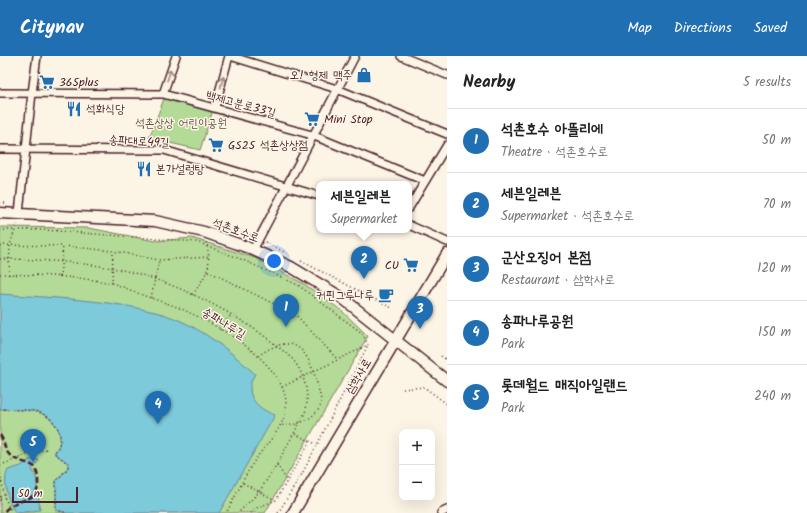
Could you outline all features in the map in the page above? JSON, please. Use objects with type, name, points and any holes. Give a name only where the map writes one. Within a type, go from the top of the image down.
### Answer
[{"type":"street","points":[[19,213],[37,56]]},
{"type":"street","points":[[163,94],[176,56]]},
{"type":"street","points":[[215,108],[230,56],[337,89],[447,134]]},
{"type":"street","points":[[253,250],[312,135],[355,56]]},
{"type":"street","points":[[401,56],[447,75]]},
{"type":"street","name":"백제고분로33길","points":[[0,93],[163,94],[312,135],[425,181]]},
{"type":"street","points":[[412,203],[447,145]]},
{"type":"street","name":"송파대로49길","points":[[0,149],[164,150],[316,195]]},
{"type":"street","name":"석촌호수로","points":[[0,213],[155,221],[204,232],[253,250],[291,267],[341,297],[396,339],[447,381]]},
{"type":"street","points":[[412,226],[447,242]]},
{"type":"street","name":"삼학사로","points":[[293,513],[447,254]]},
{"type":"street","points":[[442,513],[447,510]]},
{"type":"path","points":[[9,275],[8,259],[10,245],[16,230],[19,213]]},
{"type":"path","points":[[0,230],[45,230],[188,242],[207,246],[298,285],[362,333],[368,344]]},
{"type":"path","points":[[193,296],[208,271],[210,258],[204,232]]},
{"type":"path","points":[[0,245],[63,246],[113,251],[159,260],[210,258]]},
{"type":"path","points":[[60,277],[63,246]]},
{"type":"path","points":[[112,283],[113,251]]},
{"type":"path","points":[[0,259],[113,268],[156,280],[231,315],[261,333],[294,361],[302,378],[308,404],[301,422],[277,464],[259,492],[238,513]]},
{"type":"path","points":[[151,298],[159,260]]},
{"type":"path","points":[[208,271],[296,315],[338,360]]},
{"type":"path","name":"송파나루길","points":[[0,274],[60,277],[112,283],[189,312],[220,330],[258,356],[271,369],[282,387],[286,407],[280,425],[255,460],[226,513]]},
{"type":"path","points":[[220,330],[231,315]]},
{"type":"path","points":[[258,356],[276,345],[293,344],[301,348],[306,355],[314,373],[321,401],[320,406],[315,413],[301,422],[292,425],[280,425]]},
{"type":"path","points":[[282,387],[314,373],[368,344]]},
{"type":"path","points":[[278,513],[302,474],[368,344]]},
{"type":"path","points":[[441,356],[447,360]]},
{"type":"path","points":[[403,389],[424,387],[447,404]]},
{"type":"path","points":[[0,409],[38,412],[53,422],[59,429],[61,438],[59,447],[54,453],[69,464],[67,469],[56,481],[56,510],[67,513]]},
{"type":"path","points":[[294,434],[317,445]]},
{"type":"path","points":[[251,513],[254,509],[276,500],[288,482],[310,442]]},
{"type":"path","points":[[0,465],[12,462],[34,451],[48,450]]},
{"type":"path","points":[[277,464],[288,482]]},
{"type":"path","points":[[0,474],[5,498],[12,513]]},
{"type":"path","points":[[243,484],[276,500]]},
{"type":"path","points":[[0,496],[0,499],[5,498]]},
{"type":"green space","name":"석촌상상 어린이공원","points":[[165,96],[213,110],[200,150],[149,138]]},
{"type":"green space","points":[[0,227],[89,228],[155,241],[192,238],[255,258],[304,284],[341,310],[368,336],[265,513],[0,513]]},
{"type":"water","points":[[0,294],[117,304],[169,316],[196,329],[221,345],[255,374],[251,381],[250,388],[253,400],[262,409],[275,415],[219,513],[67,513],[56,510],[56,481],[67,469],[69,464],[54,453],[60,441],[58,429],[50,419],[38,412],[0,409]]},
{"type":"water","points":[[29,460],[39,460],[32,469],[36,477],[40,510],[16,513],[8,498],[6,475],[8,470],[21,466]]},
{"type":"railway","points":[[0,435],[7,451],[11,456],[36,468],[38,481],[37,489],[34,495],[9,507],[3,513]]},
{"type":"place","name":"오! 형제 맥주","points":[[364,75]]},
{"type":"place","name":"365plus","points":[[47,82]]},
{"type":"place","name":"석화식당","points":[[74,109]]},
{"type":"place","name":"Mini Stop","points":[[312,119]]},
{"type":"place","name":"GS25 석촌상상점","points":[[216,145]]},
{"type":"place","name":"본가설렁탕","points":[[144,169]]},
{"type":"place","name":"CU","points":[[411,265]]},
{"type":"place","name":"세븐일레븐","points":[[364,279]]},
{"type":"place","name":"커핀그루나루","points":[[386,295]]},
{"type":"place","name":"석촌호수 아뜰리에","points":[[286,327]]},
{"type":"place","name":"군산오징어 본점","points":[[420,329]]},
{"type":"place","name":"송파나루공원","points":[[158,424]]},
{"type":"place","name":"롯데월드 매직아일랜드","points":[[33,462]]}]
